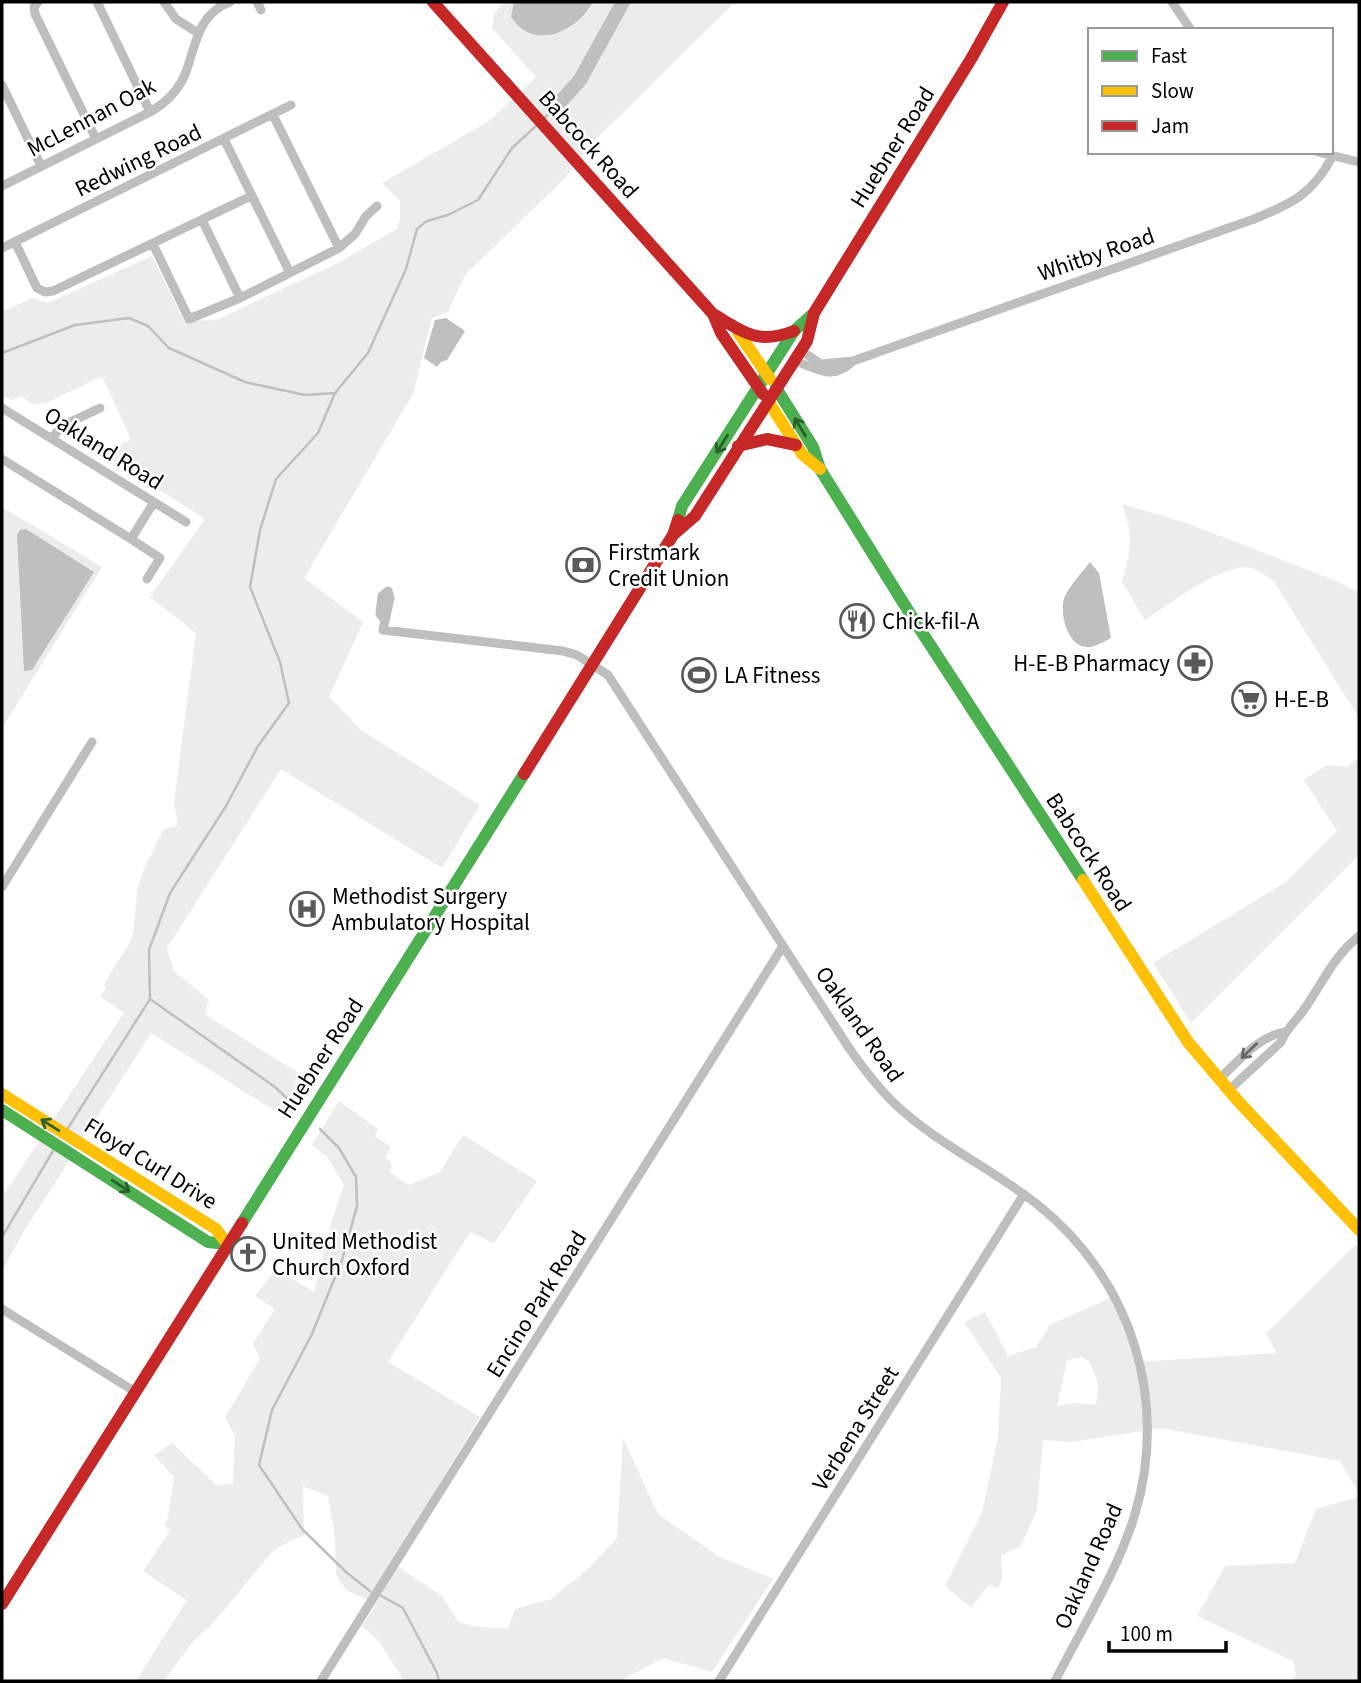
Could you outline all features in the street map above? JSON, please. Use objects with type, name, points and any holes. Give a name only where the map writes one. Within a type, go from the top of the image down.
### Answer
[{"type":"main road","name":"Babcock Road","points":[[433,2],[713,314],[722,333],[802,454],[820,469]]},
{"type":"main road","name":"Huebner Road","points":[[2,1604],[673,535],[682,506],[794,331],[814,313],[971,59],[1003,2]]},
{"type":"main road","name":"Huebner Road","points":[[673,535],[695,516],[807,341],[814,313]]},
{"type":"main road","name":"Babcock Road","points":[[713,314],[733,325],[776,388],[813,447],[820,469],[914,620],[1188,1042],[1359,1230]]},
{"type":"main road","points":[[733,325],[759,339],[777,338],[794,331]]},
{"type":"main road","points":[[738,446],[769,438],[796,445]]},
{"type":"main road","name":"Floyd Curl Drive","points":[[2,1094],[216,1229],[228,1244]]},
{"type":"main road","name":"Floyd Curl Drive","points":[[2,1110],[208,1242],[228,1244]]},
{"type":"main road","points":[[85,1163],[90,1150]]},
{"type":"street","points":[[97,2],[150,112]]},
{"type":"street","points":[[164,2],[176,19],[198,33]]},
{"type":"street","name":"McLennan Oak","points":[[2,186],[165,102],[181,82],[204,21],[215,10],[230,2]]},
{"type":"street","points":[[1172,2],[1190,28]]},
{"type":"street","points":[[36,4],[35,14],[96,139]]},
{"type":"street","points":[[2,85],[41,166]]},
{"type":"street","name":"Redwing Road","points":[[2,248],[291,105]]},
{"type":"street","points":[[273,115],[339,248]]},
{"type":"street","points":[[224,139],[290,273]]},
{"type":"street","points":[[1324,154],[1359,162]]},
{"type":"street","name":"Whitby Road","points":[[797,356],[825,373],[845,368],[853,361],[1268,213],[1310,190],[1325,172],[1332,157]]},
{"type":"street","points":[[15,242],[37,288],[45,292],[53,291],[251,196]]},
{"type":"street","points":[[153,244],[189,319],[240,298],[339,248],[355,234],[366,216],[377,206]]},
{"type":"street","points":[[202,220],[240,298]]},
{"type":"street","points":[[52,438],[62,426],[100,408]]},
{"type":"street","points":[[2,421],[4,409]]},
{"type":"street","name":"Oakland Road","points":[[4,409],[186,522]]},
{"type":"street","points":[[2,459],[160,558],[147,579]]},
{"type":"street","points":[[131,539],[154,502]]},
{"type":"street","name":"Oakland Road","points":[[384,619],[383,630],[563,651],[593,664],[612,679],[849,1048],[895,1104],[934,1136],[1024,1194],[1065,1230],[1110,1288],[1122,1312],[1141,1366],[1146,1392],[1148,1451],[1135,1517],[1117,1560],[1055,1681]]},
{"type":"street","points":[[2,887],[92,742]]},
{"type":"street","points":[[1229,1090],[1281,1042],[1285,1032],[1303,1012],[1332,964],[1359,936]]},
{"type":"street","name":"Encino Park Road","points":[[320,1681],[783,946]]},
{"type":"street","points":[[1219,1079],[1257,1043],[1272,1034],[1285,1032]]},
{"type":"street","name":"Verbena Street","points":[[719,1681],[1024,1194]]},
{"type":"street","points":[[2,1309],[134,1391]]},
{"type":"shaded area","points":[[503,2],[735,2],[590,145],[564,179],[465,275],[448,312],[432,318],[413,394],[304,578],[363,622],[329,697],[361,730],[480,805],[442,868],[281,769],[167,948],[174,971],[209,1000],[205,1012],[209,1017],[297,1072],[295,1082],[304,1088],[286,1118],[151,1033],[26,1228],[2,1271],[2,1197],[124,1013],[100,996],[106,988],[104,984],[133,934],[137,892],[143,871],[163,830],[178,825],[174,803],[196,633],[150,597],[205,519],[103,454],[131,439],[102,376],[46,403],[33,405],[22,396],[11,400],[2,396],[2,312],[32,298],[48,303],[152,256],[184,321],[216,320],[334,265],[397,229],[400,201],[382,183],[489,121],[536,77],[492,28],[494,14]]},
{"type":"shaded area","points":[[514,2],[593,2],[586,13],[566,29],[543,36],[520,28],[511,17]]},
{"type":"shaded area","points":[[446,318],[465,331],[447,360],[437,367],[424,358],[435,320]]},
{"type":"shaded area","points":[[1122,504],[1189,524],[1339,582],[1359,593],[1359,718],[1275,583],[1255,569],[1240,568],[1212,577],[1145,620],[1122,582],[1130,543]]},
{"type":"shaded area","points":[[2,507],[102,567],[2,728]]},
{"type":"shaded area","points":[[26,529],[94,572],[32,670],[24,671],[17,535],[20,530]]},
{"type":"shaded area","points":[[1090,562],[1099,573],[1111,638],[1090,647],[1076,643],[1071,637],[1064,622],[1063,606],[1068,590]]},
{"type":"shaded area","points":[[1359,758],[1359,855],[1191,1023],[1153,963],[1286,882],[1337,831],[1304,780],[1327,765],[1346,767]]},
{"type":"shaded area","points":[[339,1101],[378,1129],[375,1136],[391,1147],[385,1158],[392,1166],[389,1172],[409,1185],[440,1172],[463,1135],[537,1181],[494,1243],[470,1232],[388,1362],[480,1417],[391,1562],[442,1596],[458,1622],[508,1629],[515,1609],[551,1599],[588,1569],[617,1538],[623,1438],[658,1514],[718,1556],[773,1579],[712,1672],[663,1658],[620,1681],[404,1681],[379,1641],[362,1626],[376,1604],[346,1590],[336,1575],[335,1537],[328,1496],[303,1486],[304,1536],[293,1539],[272,1552],[213,1623],[191,1644],[164,1681],[136,1681],[187,1600],[143,1571],[170,1531],[164,1525],[168,1517],[174,1477],[154,1455],[172,1443],[216,1485],[233,1484],[235,1436],[225,1418],[260,1358],[253,1344],[275,1309],[255,1296],[276,1269],[314,1292],[344,1185],[327,1157],[312,1145]]},
{"type":"shaded area","points":[[1355,1245],[1359,1250],[1359,1494],[1340,1461],[1161,1428],[1072,1442],[1043,1440],[1037,1510],[1021,1546],[1001,1555],[1002,1580],[998,1588],[989,1585],[971,1608],[945,1586],[982,1513],[998,1438],[1001,1378],[964,1322],[985,1312],[1008,1356],[1036,1347],[1050,1325],[1112,1297],[1137,1362],[1277,1353],[1266,1334]],"holes":[[[1082,1357],[1089,1361],[1098,1388],[1095,1405],[1075,1403],[1057,1406],[1067,1360]]]},
{"type":"shaded area","points":[[1359,1497],[1359,1681],[1292,1681],[1296,1675],[1293,1661],[1197,1616],[1225,1566],[1295,1563],[1316,1509]]},
{"type":"waterway","points":[[554,109],[580,80],[623,2]]},
{"type":"waterway","points":[[544,118],[554,109]]},
{"type":"waterway","points":[[295,1106],[275,1087],[150,999],[149,950],[170,893],[226,806],[258,746],[289,703],[280,662],[250,587],[260,530],[276,479],[318,433],[335,393],[368,353],[406,269],[417,229],[427,221],[448,215],[478,200],[512,148],[537,125]]},
{"type":"waterway","points":[[2,353],[75,325],[129,318],[148,326],[169,348],[245,382],[305,395],[336,393]]},
{"type":"waterway","points":[[68,1128],[150,999]]},
{"type":"waterway","points":[[320,1129],[339,1148],[356,1177],[357,1206],[342,1260],[312,1334],[272,1410],[259,1465],[302,1529],[346,1572],[370,1591]]},
{"type":"waterway","points":[[2,1237],[53,1151]]},
{"type":"waterway","points":[[380,1595],[403,1608],[439,1681]]},
{"type":"traffic: fast","points":[[678,520],[682,506],[794,331],[814,313]]},
{"type":"traffic: fast","points":[[776,388],[813,447],[820,469],[914,620],[1083,880]]},
{"type":"traffic: fast","points":[[242,1223],[524,774]]},
{"type":"traffic: fast","points":[[2,1110],[208,1242],[227,1244]]},
{"type":"traffic: slow","points":[[738,332],[770,379]]},
{"type":"traffic: slow","points":[[768,401],[802,454],[820,469]]},
{"type":"traffic: slow","points":[[1083,880],[1188,1042],[1238,1101],[1359,1230]]},
{"type":"traffic: slow","points":[[2,1094],[216,1229],[227,1244]]},
{"type":"traffic: jam","points":[[433,2],[713,314],[743,331],[761,337],[794,331]]},
{"type":"traffic: jam","points":[[674,534],[695,516],[807,341],[814,313],[971,59],[1003,2]]},
{"type":"traffic: jam","points":[[713,314],[721,333],[763,394]]},
{"type":"traffic: jam","points":[[738,446],[767,439],[796,445]]},
{"type":"traffic: jam","points":[[524,774],[673,535],[678,520]]},
{"type":"traffic: jam","points":[[2,1604],[242,1223]]},
{"type":"place","name":"Firstmark Credit Union","points":[[583,565]]},
{"type":"place","name":"Chick-fil-A","points":[[857,621]]},
{"type":"place","name":"H-E-B Pharmacy","points":[[1195,663]]},
{"type":"place","name":"LA Fitness","points":[[699,675]]},
{"type":"place","name":"H-E-B","points":[[1249,699]]},
{"type":"place","name":"Methodist Surgery Ambulatory Hospital","points":[[307,909]]},
{"type":"place","name":"United Methodist Church Oxford","points":[[248,1254]]}]
